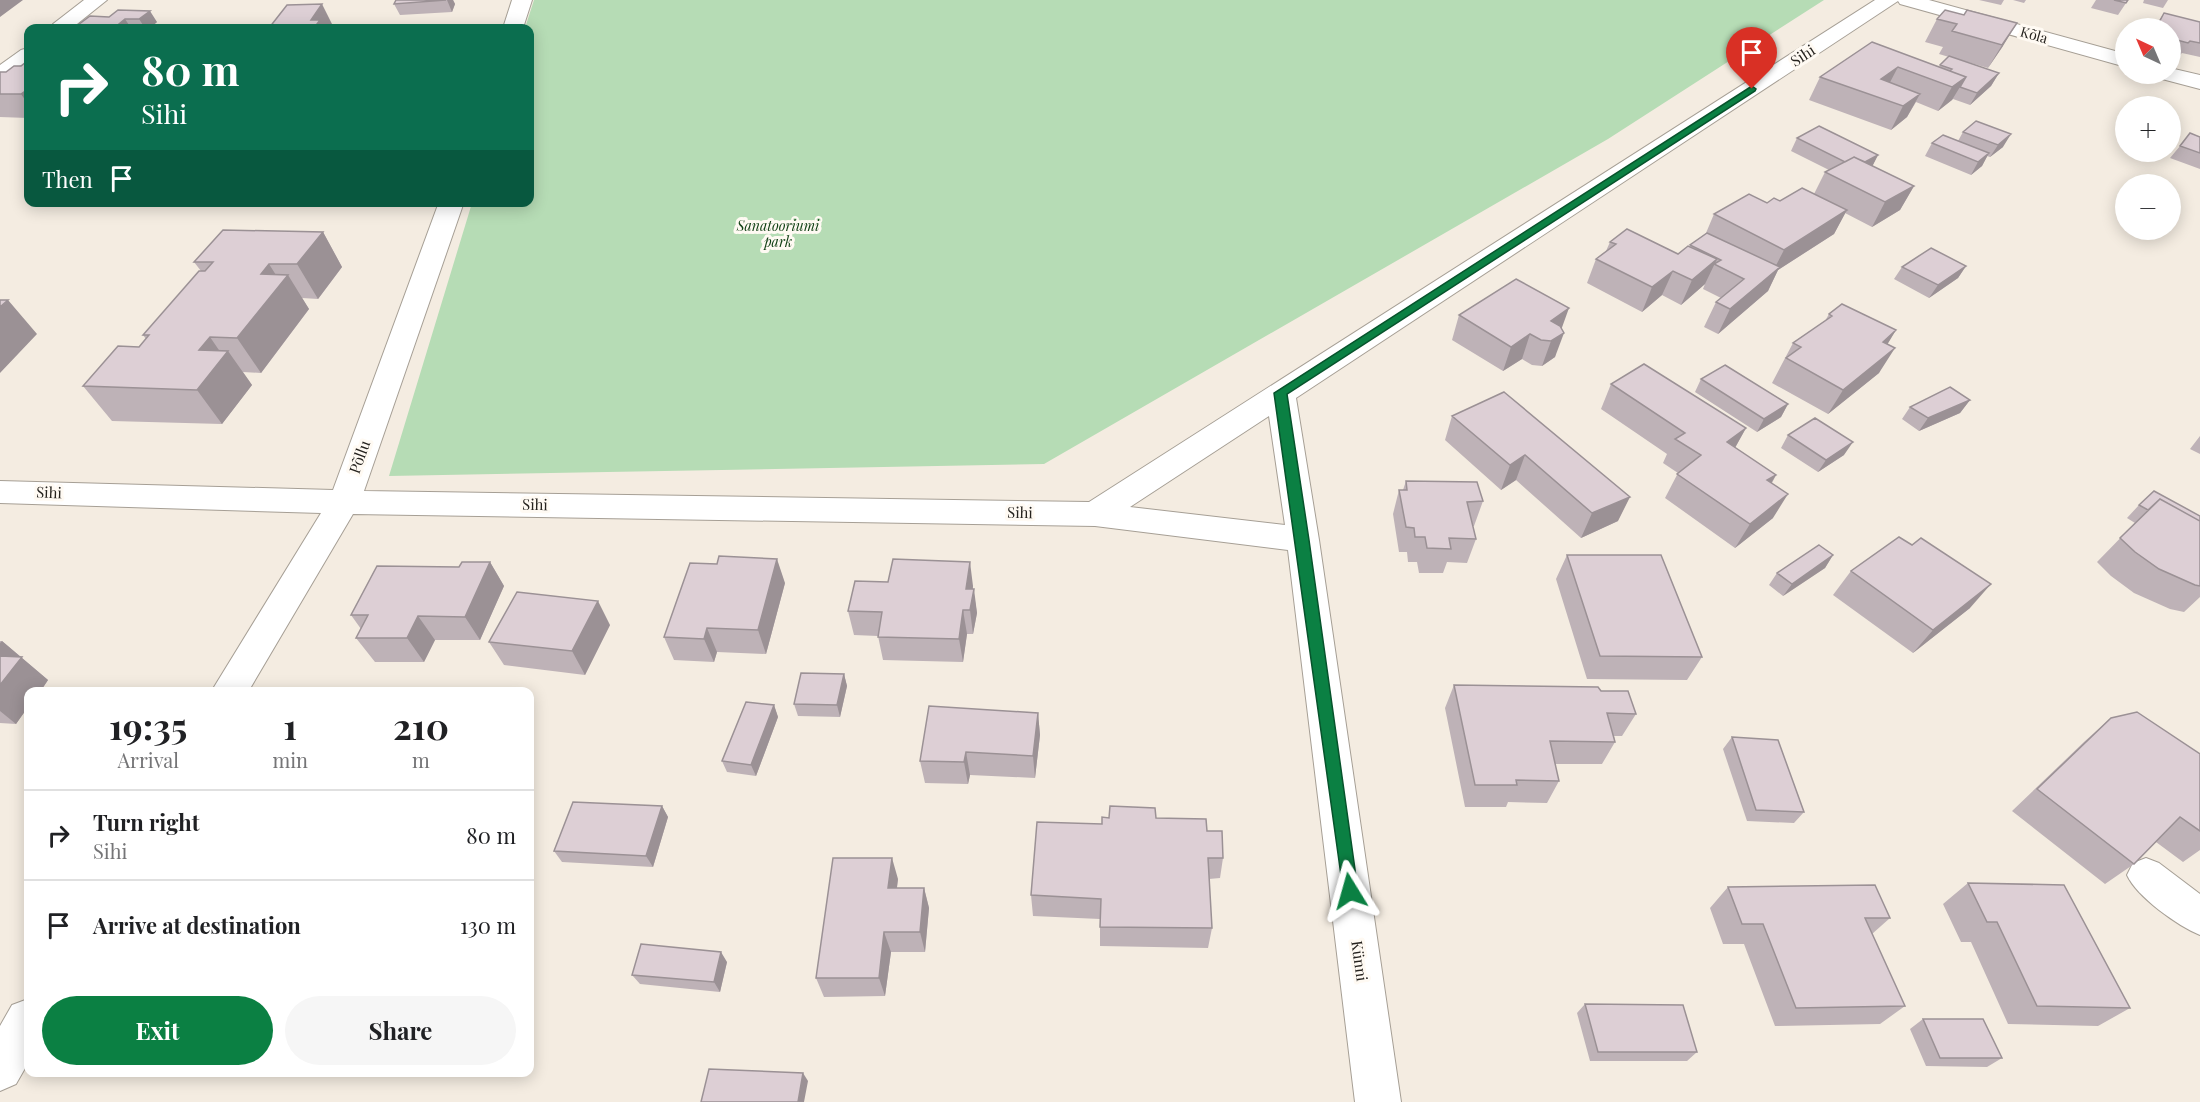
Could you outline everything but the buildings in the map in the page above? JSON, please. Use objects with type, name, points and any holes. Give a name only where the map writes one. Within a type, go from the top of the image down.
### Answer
[{"type":"street","points":[[65,24],[97,0]]},
{"type":"street","points":[[514,24],[522,0]]},
{"type":"street","name":"Sihi","points":[[0,492],[344,502],[1095,514],[1889,0]]},
{"type":"street","name":"Kõla","points":[[1907,0],[2115,58]]},
{"type":"street","points":[[0,76],[24,57]]},
{"type":"street","points":[[2181,77],[2200,82]]},
{"type":"street","name":"Põllu","points":[[232,687],[344,502],[450,207]]},
{"type":"street","name":"Künni","points":[[1280,393],[1303,540],[1378,1102]]},
{"type":"street","points":[[1095,514],[1303,540]]},
{"type":"street","points":[[0,1068],[24,1028]]},
{"type":"lane","points":[[2146,875],[2200,917]]},
{"type":"green space","name":"Sanatooriumi park","points":[[534,0],[1824,0],[1608,139],[1044,464],[389,476],[471,207],[534,207],[534,24],[526,24]]},
{"type":"route","points":[[1350,891],[1303,540],[1280,393],[1752,89]]}]
